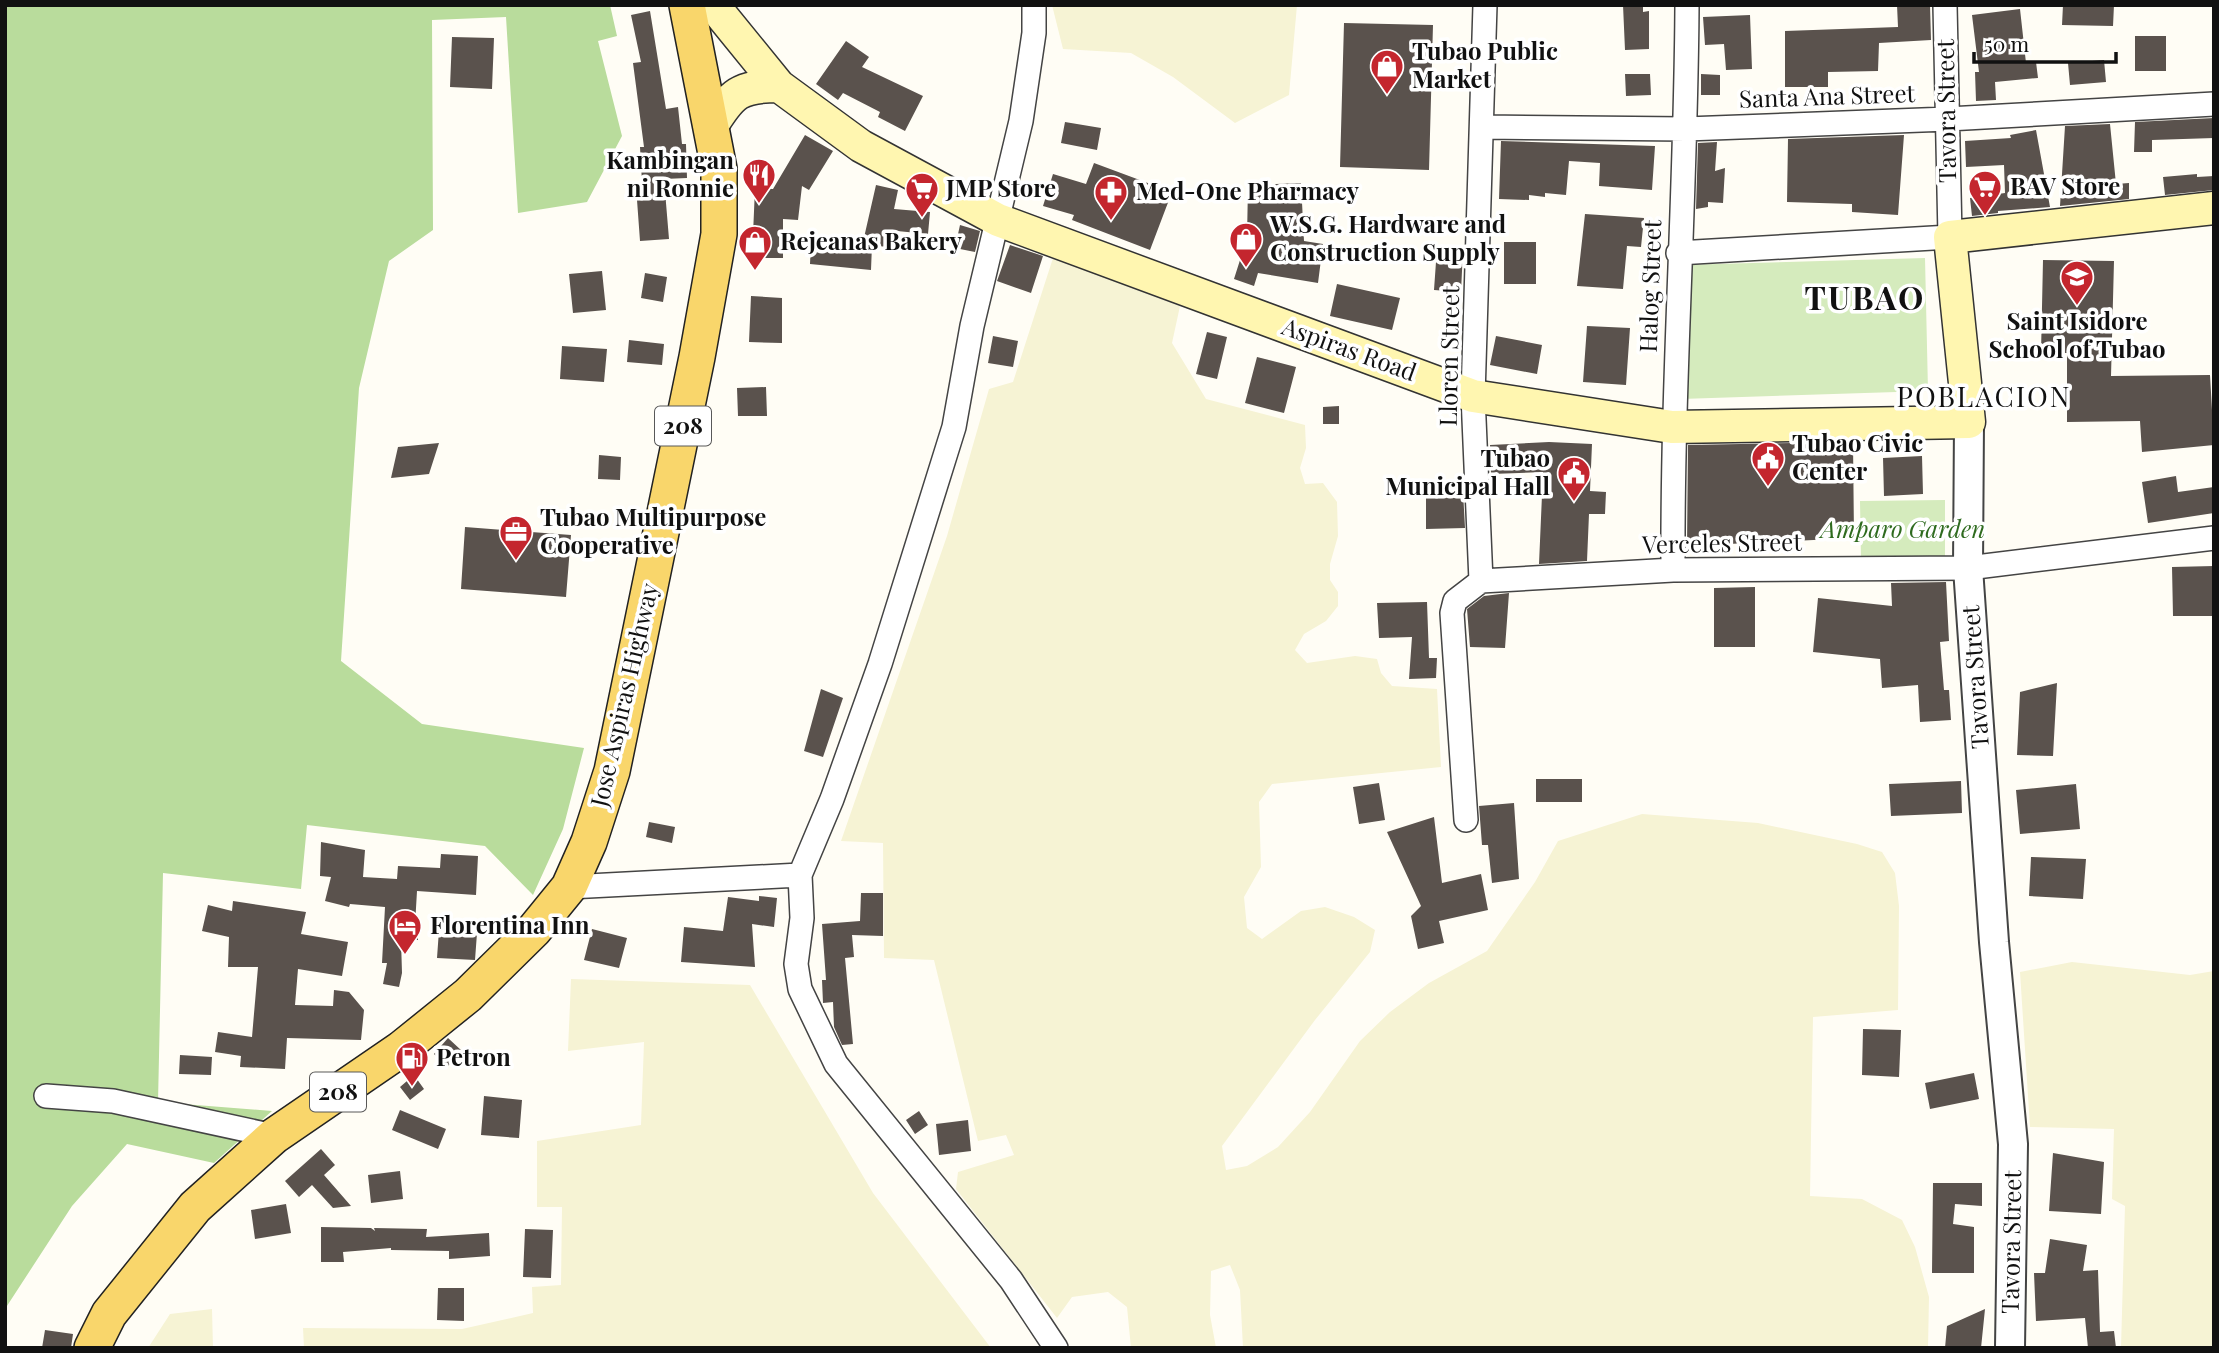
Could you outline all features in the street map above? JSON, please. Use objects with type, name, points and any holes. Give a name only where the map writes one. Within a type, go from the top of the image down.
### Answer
[{"type":"main road","name":"Jose Aspiras Highway","points":[[92,1348],[109,1314],[195,1207],[274,1136],[401,1049],[468,995],[534,930],[569,887],[589,842],[612,771],[706,310],[721,207],[719,169],[687,5]]},
{"type":"main road","name":"Aspiras Road","points":[[713,5],[779,86],[861,146],[998,220],[1473,396],[1672,427],[1969,422]]},
{"type":"main road","points":[[711,127],[735,93],[749,87],[779,86]]},
{"type":"main road","points":[[1950,237],[2214,208]]},
{"type":"main road","name":"Tavora Street","points":[[1950,237],[1969,422]]},
{"type":"street","points":[[1034,5],[1030,71],[972,326],[954,427],[880,664],[832,799],[800,874],[802,918],[796,964],[800,989],[836,1064],[1011,1280],[1056,1348]]},
{"type":"street","name":"Lloren Street","points":[[1481,581],[1473,396],[1485,5]]},
{"type":"street","name":"Halog Street","points":[[1673,570],[1672,427],[1678,253],[1686,129],[1688,5]]},
{"type":"street","name":"Tavora Street","points":[[1945,5],[1950,237]]},
{"type":"street","name":"Santa Ana Street","points":[[1483,127],[1686,129],[1948,119],[2214,104]]},
{"type":"street","points":[[1678,253],[1950,237]]},
{"type":"street","name":"Tavora Street","points":[[1969,422],[1968,568],[1994,942],[2013,1144],[2010,1348]]},
{"type":"street","name":"Verceles Street","points":[[1481,581],[1673,570],[1968,568],[2214,538]]},
{"type":"street","points":[[1466,820],[1452,613],[1455,601],[1481,581]]},
{"type":"street","points":[[569,887],[800,874]]},
{"type":"street","points":[[47,1096],[113,1101],[274,1136]]},
{"type":"shaded area","points":[[1052,5],[1297,5],[1289,95],[1235,123],[1173,77],[1131,53],[1063,49]]},
{"type":"shaded area","points":[[1053,258],[1180,306],[1172,343],[1206,399],[1305,425],[1306,448],[1300,468],[1305,484],[1323,483],[1337,502],[1338,536],[1330,564],[1330,580],[1338,592],[1338,606],[1326,621],[1304,634],[1295,650],[1307,663],[1355,656],[1377,659],[1381,673],[1392,686],[1437,689],[1441,767],[1272,784],[1259,802],[1261,867],[1244,897],[1247,928],[1262,939],[1301,911],[1325,907],[1354,917],[1375,930],[1370,952],[1315,1020],[1222,1146],[1226,1170],[1247,1166],[1278,1147],[1310,1112],[1360,1041],[1390,1012],[1429,983],[1487,951],[1535,882],[1558,841],[1642,814],[1758,823],[1857,844],[1882,852],[1895,873],[1899,906],[1898,1010],[1813,1017],[1810,1196],[1862,1199],[1902,1220],[1915,1247],[1929,1297],[1928,1348],[1243,1348],[1240,1290],[1230,1265],[1211,1271],[1210,1315],[1216,1348],[1131,1348],[1127,1307],[1108,1292],[1072,1297],[1057,1318],[956,1189],[958,1172],[1014,1155],[1006,1135],[978,1141],[934,960],[884,958],[883,843],[841,841],[947,536],[989,389],[1013,382]]},
{"type":"shaded area","points":[[2072,962],[2190,975],[2214,971],[2214,1348],[2121,1348],[2125,1206],[2112,1199],[2114,1129],[2030,1127],[2020,972]]},
{"type":"shaded area","points":[[571,979],[750,985],[873,1193],[991,1348],[304,1348],[303,1328],[462,1329],[533,1313],[532,1287],[561,1285],[562,1207],[537,1207],[537,1141],[641,1125],[644,1042],[568,1051]]},
{"type":"shaded area","points":[[212,1309],[213,1348],[148,1348],[170,1314]]},
{"type":"green space","points":[[5,5],[610,5],[617,36],[598,41],[622,136],[587,202],[518,213],[506,17],[432,20],[433,230],[389,261],[359,388],[341,661],[422,724],[584,748],[563,829],[533,895],[485,846],[307,825],[301,889],[163,873],[158,1102],[272,1111],[214,1163],[127,1144],[72,1206],[5,1309]]},
{"type":"green space","points":[[1925,258],[1928,391],[1681,399],[1680,265]]},
{"type":"green space","name":"Amparo Garden","points":[[1945,500],[1945,558],[1861,559],[1860,501]]},
{"type":"building","points":[[1623,5],[1643,5],[1643,12],[1649,11],[1649,49],[1625,50]]},
{"type":"building","points":[[1897,5],[1930,5],[1931,40],[1879,43],[1878,71],[1828,72],[1828,87],[1785,87],[1785,31],[1898,27]]},
{"type":"building","points":[[2063,5],[2114,5],[2113,26],[2062,25]]},
{"type":"building","points":[[2020,9],[2026,63],[2036,62],[2038,78],[1995,82],[1996,100],[1976,101],[1975,72],[1979,72],[1972,15]]},
{"type":"building","points":[[650,11],[666,109],[678,107],[682,144],[686,144],[687,178],[664,179],[669,239],[640,241],[637,200],[643,200],[640,147],[644,147],[633,63],[641,62],[631,15]]},
{"type":"building","points":[[1750,15],[1752,69],[1726,70],[1724,44],[1705,45],[1703,17]]},
{"type":"building","name":"Tubao Public Market","points":[[1344,23],[1433,25],[1429,170],[1340,167]]},
{"type":"building","points":[[2135,36],[2166,36],[2166,71],[2135,71]]},
{"type":"building","points":[[452,37],[494,38],[492,89],[450,87]]},
{"type":"building","points":[[846,41],[869,57],[862,67],[923,96],[905,131],[878,117],[880,112],[843,93],[838,100],[816,84]]},
{"type":"building","points":[[2104,60],[2106,82],[2070,85],[2068,63]]},
{"type":"building","points":[[1625,74],[1650,74],[1651,95],[1626,96]]},
{"type":"building","points":[[1701,74],[1720,75],[1720,95],[1701,95]]},
{"type":"building","points":[[2214,118],[2214,138],[2152,140],[2152,152],[2134,152],[2135,122]]},
{"type":"building","points":[[1065,122],[1101,128],[1097,150],[1061,143]]},
{"type":"building","points":[[2110,124],[2116,184],[2129,183],[2129,199],[2060,206],[2065,126]]},
{"type":"building","points":[[2036,130],[2050,207],[1972,216],[1970,198],[2005,193],[2004,165],[1966,167],[1965,141],[2011,138],[2010,135]]},
{"type":"building","points":[[805,135],[833,151],[809,190],[802,186],[798,220],[783,219],[783,258],[752,258],[755,188],[773,189]]},
{"type":"building","points":[[1904,135],[1898,215],[1852,212],[1852,204],[1787,202],[1788,139]]},
{"type":"building","points":[[1501,141],[1655,146],[1652,190],[1599,186],[1600,163],[1569,161],[1566,195],[1545,193],[1545,197],[1529,195],[1529,200],[1499,199]]},
{"type":"building","points":[[1717,142],[1715,171],[1725,168],[1723,203],[1708,202],[1708,207],[1696,209],[1698,143]]},
{"type":"building","points":[[1094,163],[1172,192],[1150,250],[1072,220],[1074,215],[1043,206],[1053,174],[1086,184]]},
{"type":"building","points":[[2197,174],[2197,177],[2214,176],[2214,190],[2165,195],[2163,177]]},
{"type":"building","points":[[1301,183],[1304,241],[1323,244],[1318,283],[1258,273],[1254,286],[1234,279],[1247,238],[1248,185]]},
{"type":"building","points":[[876,185],[898,190],[894,209],[930,212],[928,234],[897,231],[893,249],[863,242]]},
{"type":"building","points":[[1585,214],[1644,218],[1641,247],[1627,246],[1623,289],[1577,286]]},
{"type":"building","points":[[960,225],[980,231],[975,252],[955,248]]},
{"type":"building","points":[[811,241],[872,245],[871,270],[810,264]]},
{"type":"building","points":[[1504,242],[1536,242],[1536,284],[1504,284]]},
{"type":"building","points":[[1010,245],[1043,256],[1031,293],[997,281]]},
{"type":"building","points":[[1437,248],[1463,250],[1461,292],[1434,290]]},
{"type":"building","points":[[2043,260],[2114,261],[2111,376],[2210,375],[2214,445],[2142,452],[2140,421],[2067,422],[2067,353],[2041,353]]},
{"type":"building","points":[[602,271],[606,310],[573,313],[569,274]]},
{"type":"building","points":[[645,273],[667,277],[663,302],[641,298]]},
{"type":"building","points":[[1337,284],[1400,298],[1392,330],[1330,316]]},
{"type":"building","points":[[751,296],[782,298],[782,343],[749,342]]},
{"type":"building","points":[[1587,326],[1630,328],[1626,385],[1583,382]]},
{"type":"building","points":[[1207,332],[1227,337],[1217,379],[1196,374]]},
{"type":"building","points":[[993,336],[1018,341],[1013,367],[988,363]]},
{"type":"building","points":[[1496,336],[1542,345],[1537,374],[1490,365]]},
{"type":"building","points":[[629,340],[664,344],[662,365],[627,362]]},
{"type":"building","points":[[562,346],[607,349],[604,382],[560,379]]},
{"type":"building","points":[[1257,357],[1296,367],[1284,413],[1245,403]]},
{"type":"building","points":[[766,387],[767,416],[738,416],[737,388]]},
{"type":"building","points":[[1339,406],[1339,424],[1323,424],[1323,407]]},
{"type":"building","name":"Tubao Municipal Hall","points":[[1549,442],[1592,444],[1590,491],[1606,492],[1605,514],[1589,514],[1587,561],[1539,564],[1543,472],[1491,474],[1490,445]]},
{"type":"building","name":"Tubao Civic Center","points":[[1853,442],[1854,538],[1687,546],[1688,445]]},
{"type":"building","points":[[439,443],[429,474],[391,478],[398,447]]},
{"type":"building","points":[[599,455],[621,457],[620,480],[598,479]]},
{"type":"building","points":[[1922,456],[1923,494],[1884,496],[1883,458]]},
{"type":"building","points":[[2176,476],[2178,492],[2214,487],[2214,513],[2148,523],[2142,482]]},
{"type":"building","points":[[1463,491],[1465,528],[1426,529],[1426,492]]},
{"type":"building","name":"Tubao Multipurpose Cooperative","points":[[465,527],[571,535],[566,597],[461,589]]},
{"type":"building","points":[[2214,566],[2214,616],[2173,616],[2172,567]]},
{"type":"building","points":[[1946,582],[1949,641],[1940,642],[1944,690],[1949,690],[1951,720],[1920,722],[1918,685],[1882,688],[1880,659],[1813,652],[1818,598],[1892,606],[1891,583]]},
{"type":"building","points":[[1755,587],[1755,647],[1714,647],[1714,588]]},
{"type":"building","points":[[1509,593],[1505,648],[1470,647],[1467,609],[1484,596]]},
{"type":"building","points":[[1427,602],[1429,658],[1437,658],[1436,678],[1409,679],[1412,637],[1379,638],[1377,603]]},
{"type":"building","points":[[2057,683],[2053,756],[2017,755],[2020,692]]},
{"type":"building","points":[[821,689],[843,698],[823,757],[804,751]]},
{"type":"building","points":[[1536,779],[1582,779],[1582,802],[1536,802]]},
{"type":"building","points":[[1961,781],[1962,813],[1891,816],[1889,784]]},
{"type":"building","points":[[1379,783],[1385,820],[1359,824],[1353,787]]},
{"type":"building","points":[[2076,784],[2080,829],[2020,834],[2016,790]]},
{"type":"building","points":[[1514,803],[1519,879],[1492,883],[1488,845],[1482,845],[1479,806]]},
{"type":"building","points":[[1434,817],[1442,883],[1481,874],[1488,910],[1439,921],[1444,943],[1418,949],[1411,916],[1421,906],[1387,832]]},
{"type":"building","points":[[649,822],[675,827],[672,843],[646,837]]},
{"type":"building","points":[[321,842],[365,850],[363,877],[397,879],[398,866],[440,868],[441,854],[478,856],[476,895],[417,891],[415,925],[418,925],[418,940],[401,940],[402,973],[399,987],[383,984],[387,963],[382,963],[385,907],[350,904],[349,907],[325,901],[331,877],[320,876]]},
{"type":"building","points":[[2031,857],[2086,859],[2083,899],[2029,896]]},
{"type":"building","points":[[861,893],[883,893],[883,936],[852,935],[854,957],[845,958],[853,1044],[842,1045],[834,1027],[833,1002],[823,1003],[822,980],[826,980],[822,924],[860,921]]},
{"type":"building","points":[[759,896],[777,898],[774,927],[752,924],[755,967],[681,962],[684,927],[723,931],[728,897],[759,901]]},
{"type":"building","points":[[233,901],[306,912],[301,934],[348,942],[342,976],[298,969],[295,1005],[333,1006],[334,990],[349,992],[364,1010],[361,1040],[287,1038],[285,1069],[240,1067],[241,1056],[215,1052],[218,1032],[252,1037],[258,967],[228,967],[229,937],[202,931],[208,905],[232,911]]},
{"type":"building","points":[[484,918],[501,922],[498,937],[481,934]]},
{"type":"building","points":[[592,929],[627,938],[619,968],[584,960]]},
{"type":"building","points":[[439,930],[477,933],[475,960],[437,958]]},
{"type":"building","points":[[1863,1029],[1901,1030],[1899,1077],[1862,1075]]},
{"type":"building","points":[[448,1038],[462,1051],[447,1067],[434,1054]]},
{"type":"building","points":[[180,1055],[212,1057],[211,1075],[179,1074]]},
{"type":"building","points":[[1974,1073],[1979,1099],[1930,1109],[1925,1083]]},
{"type":"building","name":"Petron","points":[[414,1075],[424,1089],[410,1100],[400,1087]]},
{"type":"building","points":[[484,1096],[522,1100],[519,1138],[481,1135]]},
{"type":"building","points":[[400,1110],[446,1129],[438,1149],[392,1130]]},
{"type":"building","points":[[919,1111],[928,1125],[915,1134],[906,1120]]},
{"type":"building","points":[[968,1120],[971,1151],[939,1155],[936,1124]]},
{"type":"building","points":[[321,1149],[335,1165],[324,1175],[351,1206],[333,1208],[312,1185],[299,1197],[285,1181]]},
{"type":"building","points":[[2053,1153],[2104,1162],[2101,1214],[2049,1211]]},
{"type":"building","points":[[400,1171],[403,1199],[371,1203],[368,1175]]},
{"type":"building","points":[[1933,1183],[1982,1183],[1982,1206],[1955,1204],[1953,1224],[1974,1227],[1974,1273],[1932,1273]]},
{"type":"building","points":[[286,1204],[291,1233],[255,1239],[251,1210]]},
{"type":"building","points":[[321,1227],[371,1228],[375,1231],[374,1228],[427,1229],[426,1237],[489,1233],[490,1256],[449,1259],[449,1251],[391,1248],[343,1252],[344,1262],[321,1262]]},
{"type":"building","points":[[525,1229],[553,1230],[551,1278],[523,1277]]},
{"type":"building","points":[[2050,1239],[2087,1245],[2083,1271],[2098,1270],[2100,1332],[2114,1331],[2116,1348],[2088,1348],[2085,1318],[2036,1321],[2034,1273],[2045,1273]]},
{"type":"building","points":[[438,1288],[464,1288],[464,1321],[437,1320]]},
{"type":"building","points":[[1985,1309],[1981,1348],[1945,1348],[1947,1326]]},
{"type":"building","points":[[45,1330],[73,1334],[71,1348],[42,1348]]},
{"type":"place","name":"Tubao Public Market","points":[[1387,96]]},
{"type":"place","name":"Kambingan ni Ronnie","points":[[759,205]]},
{"type":"place","name":"BAV Store","points":[[1985,217]]},
{"type":"place","name":"JMP Store","points":[[922,219]]},
{"type":"place","name":"Med-One Pharmacy","points":[[1111,222]]},
{"type":"place","name":"W.S.G. Hardware and Construction Supply","points":[[1246,269]]},
{"type":"place","name":"Rejeanas Bakery","points":[[755,272]]},
{"type":"place","name":"Saint Isidore School of Tubao","points":[[2077,307]]},
{"type":"place","name":"Tubao Civic Center","points":[[1768,488]]},
{"type":"place","name":"Tubao Municipal Hall","points":[[1574,503]]},
{"type":"place","name":"Tubao Multipurpose Cooperative","points":[[516,562]]},
{"type":"place","name":"Florentina Inn","points":[[405,956]]},
{"type":"place","name":"Petron","points":[[412,1088]]},
{"type":"district","name":"TUBAO","points":[[1865,299]]},
{"type":"district","name":"POBLACION","points":[[1984,397]]}]
